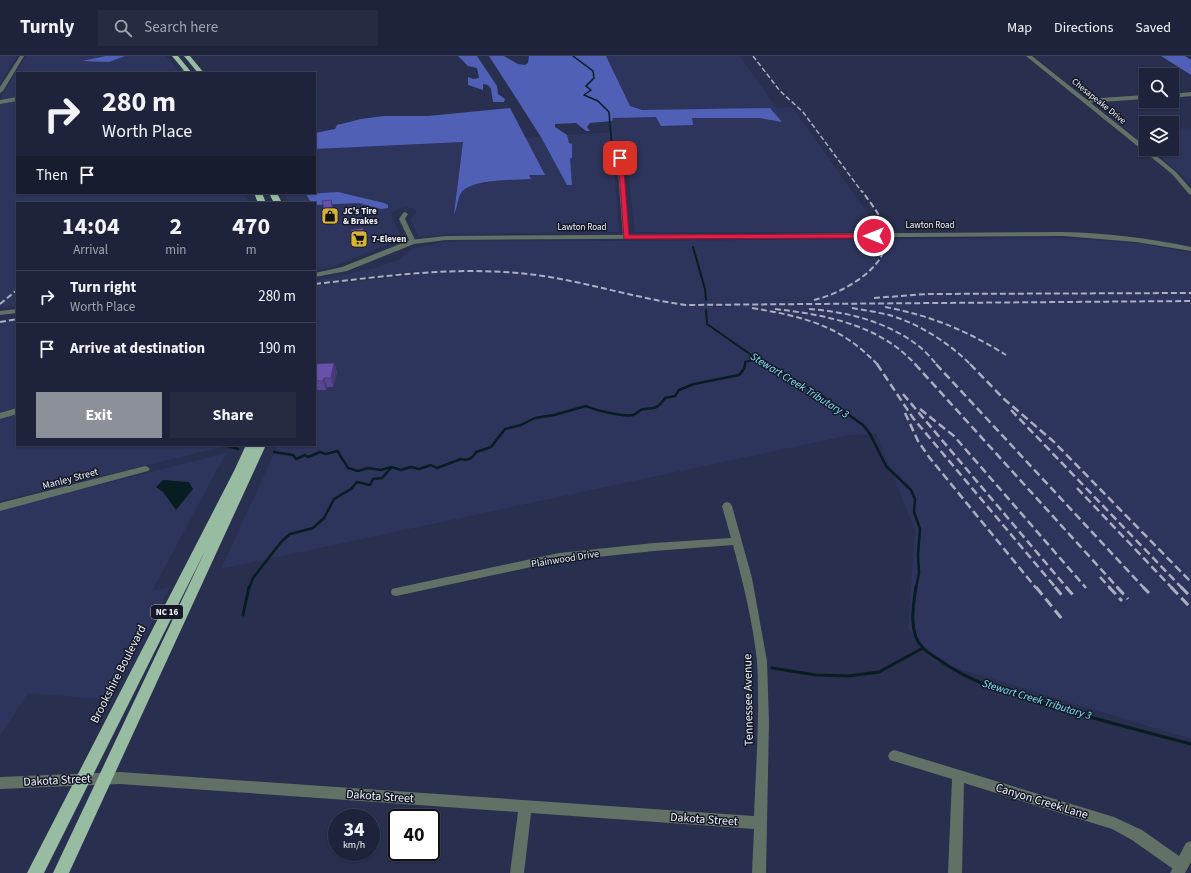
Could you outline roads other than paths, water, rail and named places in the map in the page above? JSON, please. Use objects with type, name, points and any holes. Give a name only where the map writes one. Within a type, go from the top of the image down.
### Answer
[{"type":"highway","points":[[175,56],[188,72]]},
{"type":"highway","points":[[187,56],[200,72]]},
{"type":"highway","name":"Brookshire Boulevard","points":[[35,873],[240,471],[251,446]]},
{"type":"highway","name":"NC 16","points":[[61,873],[261,446]]},
{"type":"street","points":[[0,91],[22,56]]},
{"type":"street","name":"Chesapeake Drive","points":[[1029,56],[1174,173],[1191,193]]},
{"type":"street","points":[[1179,95],[1191,94]]},
{"type":"street","points":[[1085,101],[1139,97]]},
{"type":"street","points":[[0,102],[16,99]]},
{"type":"street","points":[[620,158],[626,237]]},
{"type":"street","points":[[405,214],[402,219],[412,242]]},
{"type":"street","name":"Lawton Road","points":[[316,275],[344,269],[412,242],[446,238],[1074,234],[1133,238],[1191,249]]},
{"type":"street","points":[[0,313],[16,311]]},
{"type":"street","points":[[0,416],[16,411]]},
{"type":"street","name":"Manley Street","points":[[0,507],[145,470]]},
{"type":"street","name":"Tennessee Avenue","points":[[727,506],[750,592],[762,661],[763,722],[760,873]]},
{"type":"street","name":"Plainwood Drive","points":[[396,592],[565,556],[736,540]]},
{"type":"street","name":"Canyon Creek Lane","points":[[894,756],[1114,823],[1137,835],[1179,869]]},
{"type":"street","points":[[956,873],[958,775]]},
{"type":"street","name":"Dakota Street","points":[[0,783],[106,778],[760,823]]},
{"type":"street","points":[[517,873],[525,807]]},
{"type":"street","points":[[1179,869],[1191,848]]},
{"type":"waterway","name":"Stewart Creek Tributary 3","points":[[573,56],[593,71],[594,78],[586,86],[591,90],[584,95],[598,101],[609,112],[612,148]]},
{"type":"waterway","name":"Stewart Creek Tributary 3","points":[[693,247],[705,289],[706,300]]},
{"type":"waterway","name":"Stewart Creek Tributary 3","points":[[706,310],[707,324],[757,359]]},
{"type":"waterway","points":[[745,364],[745,362],[757,359]]},
{"type":"waterway","name":"Stewart Creek Tributary 3","points":[[757,359],[769,364]]},
{"type":"waterway","points":[[274,452],[293,455],[296,459],[305,455],[308,457],[320,452],[326,454],[338,451],[348,468],[358,471],[368,468],[381,470],[391,467],[401,470],[411,467],[419,469],[431,465],[437,468],[461,459],[466,460],[470,458],[476,452],[491,447],[505,429],[521,425],[535,418],[554,415],[586,406],[609,413],[633,415],[643,409],[656,407],[665,398],[675,396],[679,390],[694,384],[739,375],[744,369],[745,364]]},
{"type":"waterway","name":"Stewart Creek Tributary 3","points":[[769,364],[822,396],[863,425],[870,434],[886,466],[911,490],[915,499],[914,512],[920,529],[918,555],[919,573],[916,588]]},
{"type":"waterway","points":[[228,446],[238,449]]},
{"type":"waterway","points":[[249,588],[253,578],[281,542],[290,534],[313,528],[324,518],[334,499],[351,489],[357,482],[370,485],[373,479],[382,478],[391,468]]},
{"type":"waterway","points":[[243,615],[249,587]]},
{"type":"waterway","name":"Stewart Creek Tributary 3","points":[[916,587],[913,619],[915,635],[918,642],[925,649],[950,667],[988,686],[1041,703],[1191,744]]},
{"type":"waterway","points":[[772,668],[816,675],[848,676],[879,672],[923,648]]},
{"type":"railway","points":[[753,56],[780,91],[803,112],[862,192]]},
{"type":"railway","points":[[814,300],[825,297],[850,285],[873,268],[881,257],[885,246],[886,234],[876,211],[862,191]]},
{"type":"railway","points":[[316,284],[421,273],[474,271],[528,274],[548,277],[686,305],[1191,301]]},
{"type":"railway","points":[[0,304],[16,291]]},
{"type":"railway","points":[[874,298],[927,294],[1191,293]]},
{"type":"railway","points":[[885,307],[933,319],[963,331],[1006,355]]},
{"type":"railway","points":[[752,308],[789,315],[821,325],[850,340],[877,364]]},
{"type":"railway","points":[[852,308],[889,315],[923,329],[944,342],[971,365]]},
{"type":"railway","points":[[775,309],[795,311],[852,324],[886,340],[902,351],[915,364]]},
{"type":"railway","points":[[809,309],[824,310],[853,316],[868,320],[895,331],[920,347],[937,365]]},
{"type":"railway","points":[[0,322],[16,319]]},
{"type":"railway","points":[[877,364],[913,418],[1056,588]]},
{"type":"railway","points":[[915,364],[1118,588]]},
{"type":"railway","points":[[936,364],[1144,588]]},
{"type":"railway","points":[[971,365],[1004,399],[1053,441],[1191,582]]},
{"type":"railway","points":[[903,394],[1067,588]]},
{"type":"railway","points":[[920,409],[954,436],[1086,588]]},
{"type":"railway","points":[[1011,410],[1182,588]]},
{"type":"railway","points":[[905,413],[918,441],[929,457],[1036,588]]},
{"type":"railway","points":[[1077,488],[1172,588]]},
{"type":"railway","points":[[1100,577],[1110,588]]},
{"type":"railway","points":[[1036,587],[1062,619]]},
{"type":"railway","points":[[1055,587],[1064,598]]},
{"type":"railway","points":[[1066,587],[1073,595]]},
{"type":"railway","points":[[1109,587],[1122,601]]},
{"type":"railway","points":[[1117,587],[1128,599]]},
{"type":"railway","points":[[1171,587],[1191,608]]},
{"type":"railway","points":[[1144,588],[1149,593]]},
{"type":"railway","points":[[1182,588],[1191,597]]},
{"type":"place","name":"JC's Tire & Brakes","points":[[330,216]]},
{"type":"place","name":"7-Eleven","points":[[359,239]]}]
